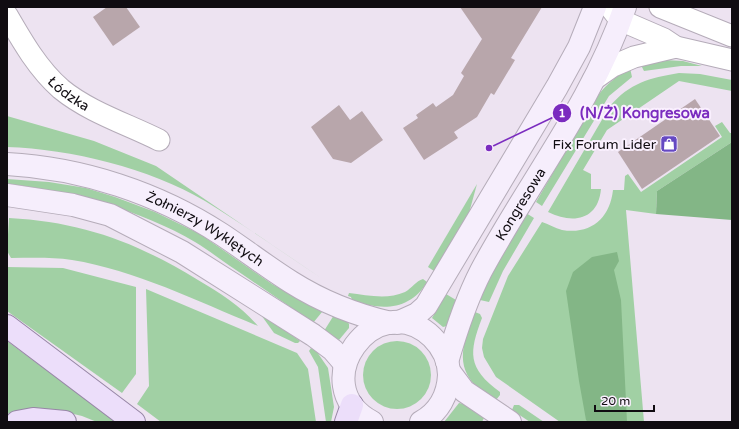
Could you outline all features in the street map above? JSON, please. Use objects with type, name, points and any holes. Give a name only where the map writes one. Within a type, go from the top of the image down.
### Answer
[{"type":"main road","points":[[7,326],[134,422]]},
{"type":"main road","points":[[16,422],[33,419],[65,422]]},
{"type":"street","name":"Kongresowa","points":[[345,364],[348,355],[358,340],[373,329],[417,314],[426,306],[557,87],[579,47],[595,7]]},
{"type":"street","points":[[660,7],[732,36]]},
{"type":"street","name":"Kongresowa","points":[[421,422],[435,412],[442,403],[446,393],[448,367],[459,325],[481,271],[593,80],[618,11]]},
{"type":"street","points":[[618,11],[676,47],[732,60]]},
{"type":"street","name":"Łódzka","points":[[7,15],[41,68],[62,90],[97,110],[159,140]]},
{"type":"street","points":[[593,80],[612,66],[634,57],[676,47]]},
{"type":"street","name":"Żołnierzy Wyklętych","points":[[7,164],[51,169],[99,180],[140,193],[196,219],[308,291],[360,315],[394,323],[408,324],[428,334],[437,342],[448,367],[464,391],[510,422]]},
{"type":"street","points":[[7,195],[73,205],[110,215],[182,252],[313,335],[333,350],[345,364],[344,381],[348,397],[349,413],[359,413],[372,422]]},
{"type":"green space","points":[[664,60],[683,61],[702,66],[681,66],[644,71],[641,65]]},
{"type":"green space","points":[[630,68],[632,77],[609,96],[542,206],[536,202],[597,97],[604,88]]},
{"type":"green space","points":[[679,73],[700,74],[732,80],[732,91],[679,81],[607,130],[583,170],[591,174],[591,189],[601,189],[599,200],[595,208],[589,214],[582,217],[566,218],[548,212],[610,106],[617,98],[641,83],[658,77]]},
{"type":"green space","points":[[7,116],[94,141],[156,166],[246,227],[183,189],[135,170],[83,156],[7,147]]},
{"type":"green space","points":[[722,122],[730,133],[732,133],[732,142],[657,191],[656,214],[626,210],[644,422],[560,422],[496,377],[484,357],[482,348],[483,339],[508,276],[542,222],[562,230],[582,230],[590,227],[603,216],[608,209],[613,190],[624,190],[625,176],[628,174],[641,192],[722,137],[715,126]]},
{"type":"green space","points":[[732,142],[732,220],[656,214],[657,191]]},
{"type":"green space","points":[[7,179],[49,182],[86,188],[155,212],[200,234],[272,284],[322,312],[313,323],[199,245],[152,221],[129,212],[80,197],[55,191],[7,184]]},
{"type":"green space","points":[[477,184],[469,213],[434,271],[428,267]]},
{"type":"green space","points":[[526,213],[534,218],[503,271],[489,302],[480,300],[492,270]]},
{"type":"green space","points":[[9,218],[36,220],[85,229],[130,245],[153,255],[214,290],[238,307],[258,326],[166,288],[119,271],[64,259],[11,258],[7,251]]},
{"type":"green space","points":[[617,252],[619,261],[614,270],[621,300],[627,422],[588,422],[586,420],[579,381],[566,291],[573,272],[592,257]]},
{"type":"green space","points":[[7,267],[63,268],[136,287],[136,374],[122,393],[7,311]]},
{"type":"green space","points":[[423,279],[427,282],[420,292],[412,299],[394,306],[384,307],[363,304],[352,300],[351,297],[348,296],[349,293],[391,296],[405,292],[418,281]]},
{"type":"green space","points":[[146,289],[297,353],[308,369],[316,422],[161,422],[137,404],[149,386]]},
{"type":"green space","points":[[446,294],[456,300],[447,326],[443,327],[432,318]]},
{"type":"green space","points":[[259,312],[300,341],[295,343],[274,333]]},
{"type":"green space","points":[[475,312],[480,314],[482,318],[473,350],[474,359],[476,367],[481,375],[500,392],[500,395],[496,400],[473,383],[467,375],[464,366],[463,357],[465,339]]},
{"type":"green space","points":[[334,315],[347,321],[349,324],[349,328],[339,340],[324,331]]},
{"type":"green space","points":[[7,341],[116,422],[97,422],[82,416],[57,410],[24,410],[7,414]]},
{"type":"green space","points":[[397,341],[410,344],[421,351],[428,362],[431,375],[428,388],[421,399],[410,406],[397,409],[384,406],[373,399],[366,388],[363,375],[366,362],[373,351],[384,344]]},
{"type":"green space","points":[[311,348],[317,352],[328,368],[334,407],[331,422],[326,422],[318,367],[309,351]]},
{"type":"green space","points":[[459,403],[464,404],[484,418],[482,422],[444,422]]},
{"type":"green space","points":[[514,405],[519,405],[544,422],[530,422],[512,410]]},
{"type":"building","points":[[107,7],[126,7],[140,27],[113,46],[93,17]]},
{"type":"building","points":[[460,7],[542,7],[511,58],[515,60],[494,95],[491,93],[477,117],[454,132],[458,138],[424,160],[403,128],[418,118],[416,115],[433,103],[436,107],[453,95],[464,76],[461,73],[482,39]]},
{"type":"building","name":"Fix Forum Lider","points":[[695,99],[720,136],[642,189],[618,152]]},
{"type":"building","points":[[339,105],[350,120],[362,111],[383,140],[351,163],[333,159],[311,127]]},
{"type":"place","name":"Fix Forum Lider","points":[[669,144]]},
{"type":"place","name":"(N/Ż) Kongresowa","points":[[489,148]]}]
